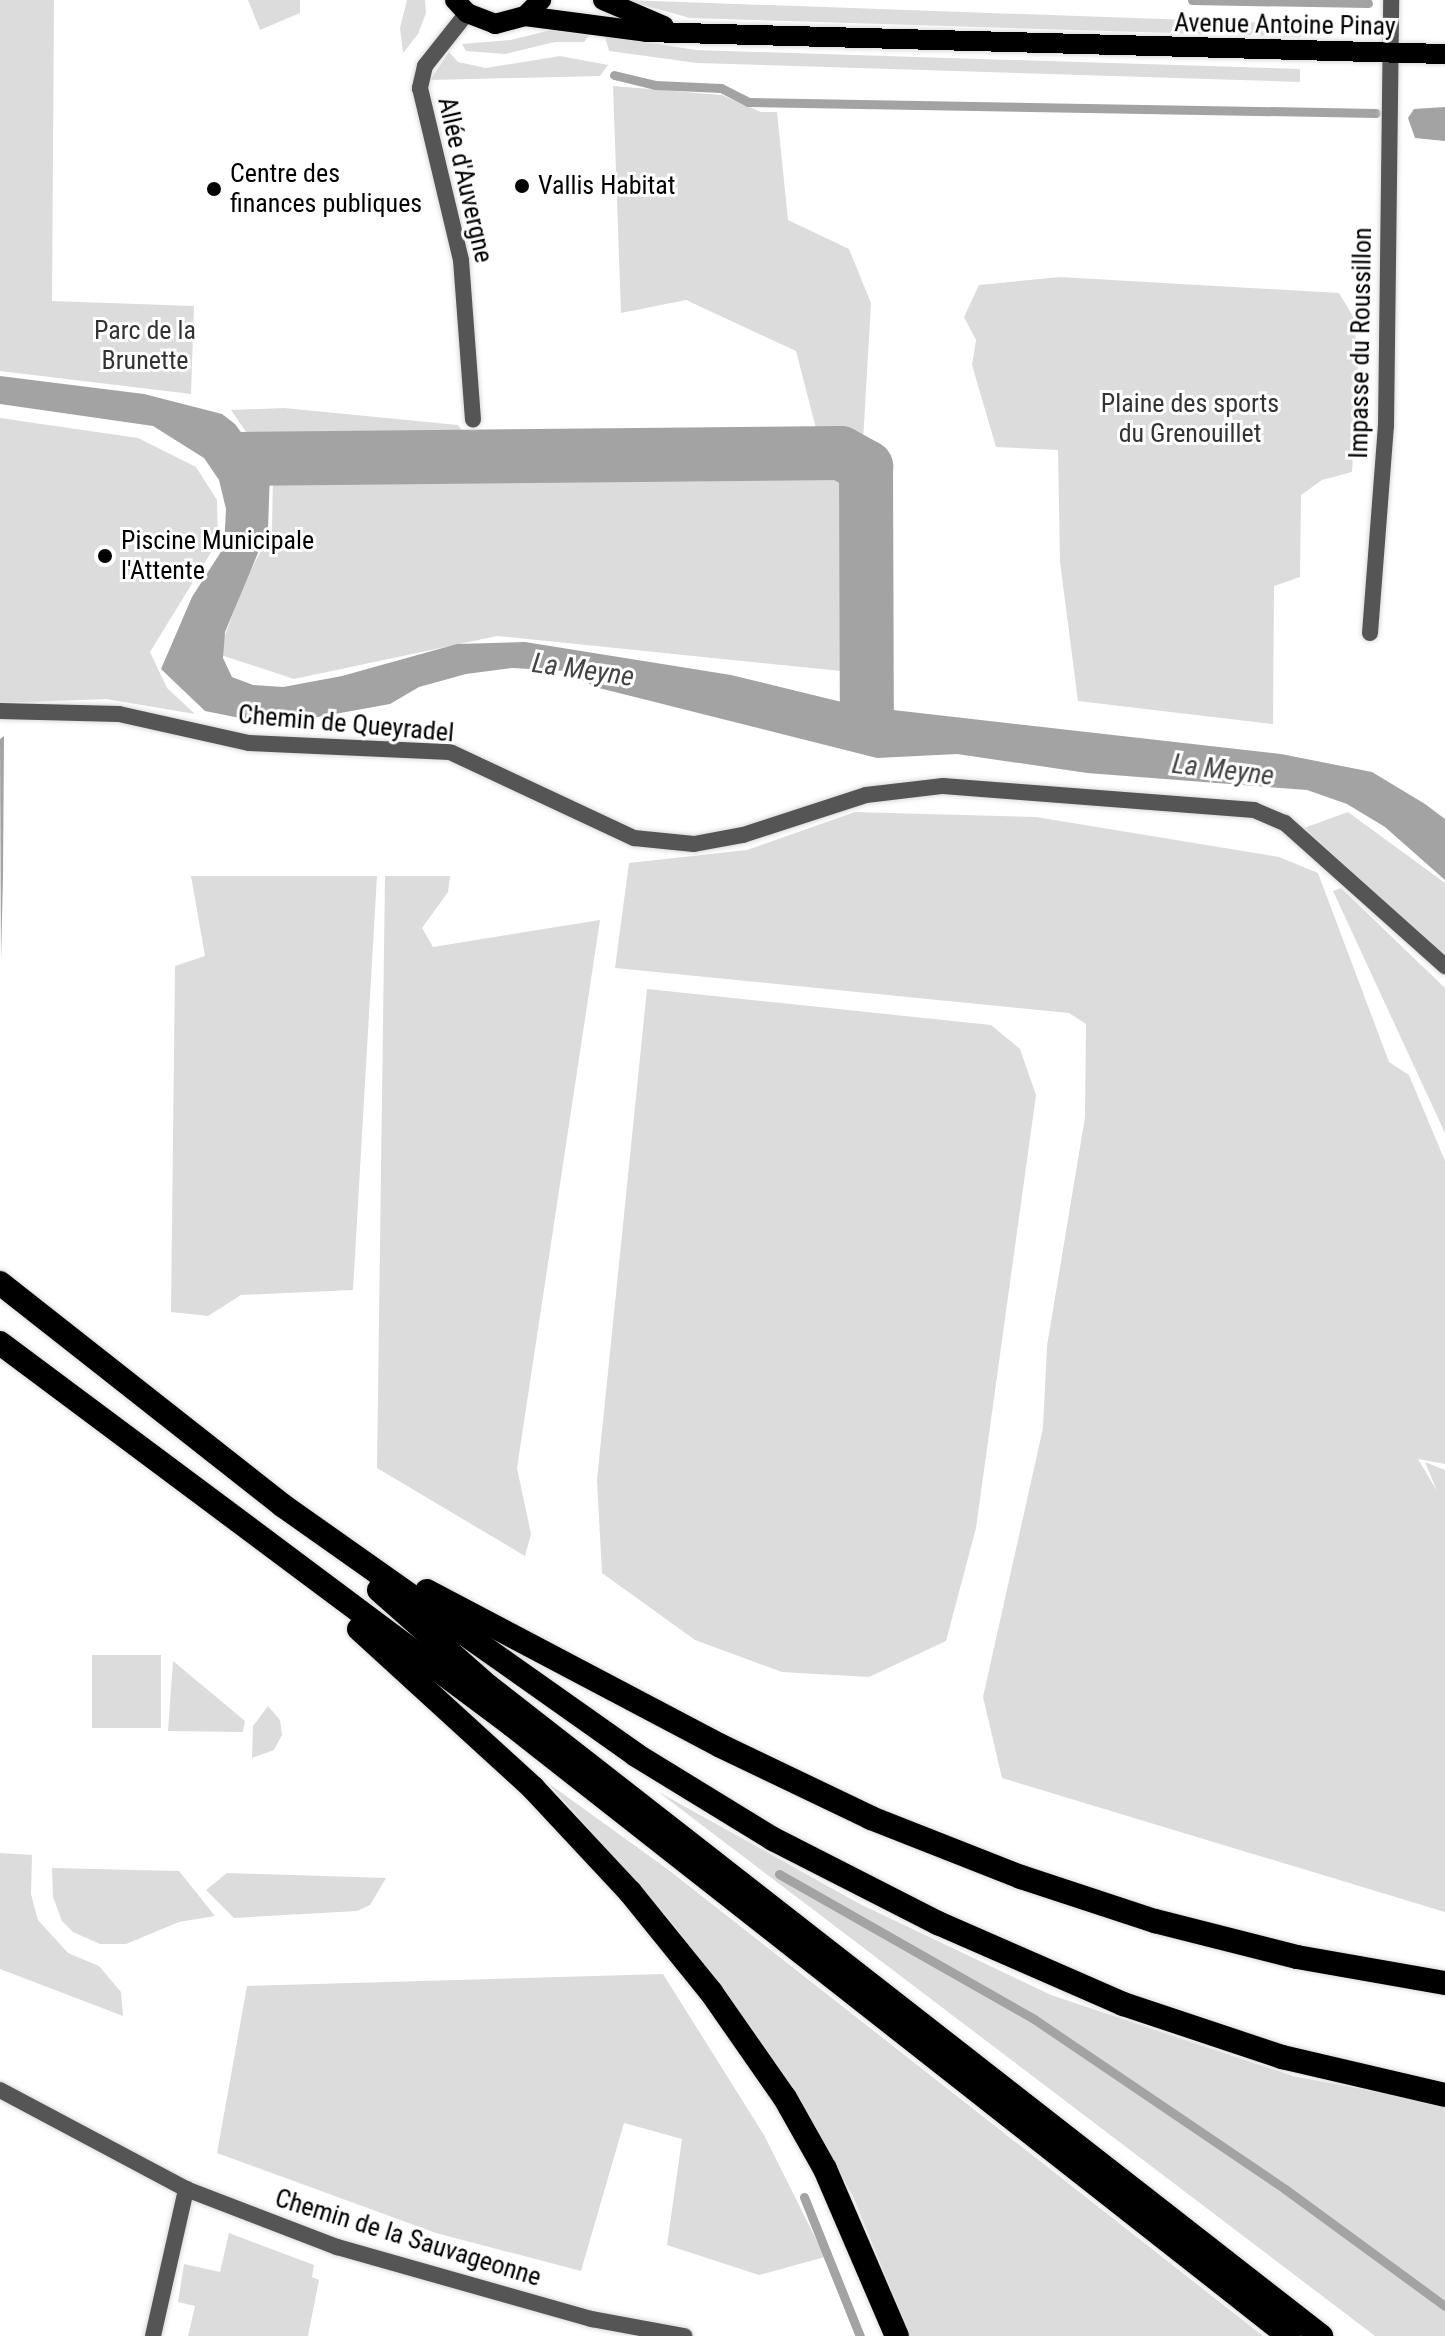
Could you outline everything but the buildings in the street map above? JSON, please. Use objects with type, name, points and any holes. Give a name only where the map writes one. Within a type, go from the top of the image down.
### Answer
[{"type":"highway","points":[[0,1283],[282,1505],[636,1755],[773,1839],[1046,1974],[1191,2029],[1282,2057],[1445,2095]]},
{"type":"highway","points":[[0,1343],[262,1542],[512,1725],[1289,2336]]},
{"type":"highway","points":[[282,1505],[488,1686],[1321,2336]]},
{"type":"highway","points":[[333,1541],[628,1698],[871,1818],[1021,1877],[1155,1921],[1297,1957],[1445,1983]]},
{"type":"highway","points":[[262,1542],[533,1788],[671,1940],[785,2098],[853,2223],[897,2336]]},
{"type":"main road","points":[[525,16],[541,0]]},
{"type":"main road","name":"Avenue Antoine Pinay","points":[[603,0],[691,34]]},
{"type":"main road","name":"Avenue Antoine Pinay","points":[[461,6],[495,24],[525,16],[691,34],[1445,54]]},
{"type":"street","name":"Impasse du Roussillon","points":[[1370,633],[1386,426],[1391,0]]},
{"type":"street","name":"Allée d'Auvergne","points":[[461,6],[425,66],[420,88],[461,260],[473,420]]},
{"type":"street","name":"Chemin de Queyradel","points":[[0,711],[119,714],[261,744],[450,752],[634,838],[694,844],[743,835],[866,795],[943,786],[1224,805],[1285,823],[1445,966]]},
{"type":"street","name":"Chemin de la Sauvageonne","points":[[0,2090],[186,2189],[337,2247],[592,2319],[684,2336]]},
{"type":"street","points":[[153,2336],[186,2189]]},
{"type":"green space","name":"Parc de la Brunette","points":[[0,0],[54,0],[52,301],[194,306],[191,394],[0,371]]},
{"type":"green space","points":[[248,0],[300,0],[300,13],[260,30]]},
{"type":"green space","points":[[407,0],[425,0],[426,13],[418,34],[403,53],[400,28]]},
{"type":"green space","points":[[625,0],[1302,24],[1301,37],[690,18]]},
{"type":"green space","points":[[559,28],[591,33],[584,42],[555,42],[505,54],[466,51],[462,44],[511,40]]},
{"type":"green space","points":[[605,36],[696,50],[1300,69],[1300,82],[697,63],[609,51]]},
{"type":"green space","points":[[449,52],[458,62],[486,68],[560,56],[608,65],[600,76],[430,80]]},
{"type":"green space","points":[[613,86],[722,95],[761,112],[777,112],[788,220],[849,249],[871,303],[863,441],[818,436],[796,351],[686,300],[621,313]]},
{"type":"green space","name":"Plaine des sports du Grenouillet","points":[[1060,277],[1339,293],[1354,318],[1358,365],[1352,472],[1322,480],[1301,495],[1300,577],[1274,586],[1273,724],[1078,701],[1060,562],[1058,450],[996,447],[972,365],[976,340],[964,317],[979,285]]},
{"type":"green space","points":[[284,408],[458,425],[487,463],[749,473],[835,458],[860,472],[861,673],[497,636],[294,679],[218,654],[245,581],[272,530],[273,471],[231,410]]},
{"type":"green space","name":"Piscine Municipale l'Attente","points":[[0,418],[138,438],[196,467],[217,500],[218,541],[150,652],[167,688],[195,714],[106,699],[0,703]]},
{"type":"green space","points":[[855,812],[1036,817],[1279,857],[1318,873],[1389,1062],[1409,1075],[1445,1161],[1445,1464],[1418,1459],[1437,1491],[1425,1462],[1445,1470],[1445,1912],[1002,1778],[983,1697],[1043,1428],[1047,1346],[1085,1117],[1086,1024],[1069,1013],[615,968],[629,863],[747,850]]},
{"type":"green space","points":[[1348,812],[1445,883],[1445,957],[1304,828]]},
{"type":"green space","points":[[191,876],[377,876],[353,1290],[241,1295],[208,1316],[171,1312],[175,966],[205,956]]},
{"type":"green space","points":[[385,876],[450,876],[448,892],[422,928],[433,947],[600,920],[517,1468],[531,1534],[525,1556],[377,1468]]},
{"type":"green space","points":[[1341,888],[1445,988],[1445,1133],[1333,891]]},
{"type":"green space","points":[[647,989],[991,1025],[1020,1049],[1036,1095],[976,1528],[946,1641],[869,1677],[782,1672],[695,1640],[602,1573],[597,1480]]},
{"type":"green space","points":[[92,1655],[161,1655],[161,1728],[92,1728]]},
{"type":"green space","points":[[173,1661],[245,1721],[243,1732],[168,1731]]},
{"type":"green space","points":[[268,1706],[280,1720],[282,1735],[274,1750],[252,1758],[253,1726]]},
{"type":"green space","points":[[548,1783],[666,1868],[1263,2336],[910,2336],[853,2196],[790,2083],[673,1924]]},
{"type":"green space","points":[[657,1791],[860,1904],[1051,1995],[1293,2076],[1445,2105],[1445,2336],[1375,2336]]},
{"type":"green space","points":[[0,1853],[32,1855],[31,1894],[38,1920],[68,1953],[99,1966],[121,1992],[123,2016],[0,1969]]},
{"type":"green space","points":[[52,1868],[179,1871],[215,1916],[179,1922],[126,1944],[100,1944],[73,1932],[62,1921],[53,1897]]},
{"type":"green space","points":[[227,1873],[386,1878],[370,1905],[357,1911],[234,1918],[206,1890]]},
{"type":"green space","points":[[663,1974],[764,2135],[825,2257],[759,2275],[667,2245],[682,2139],[624,2123],[581,2271],[436,2233],[217,2153],[247,1986]]},
{"type":"green space","points":[[229,2233],[314,2265],[312,2277],[319,2280],[308,2336],[188,2336],[195,2306],[178,2302],[184,2264],[220,2272]]},
{"type":"water","points":[[1445,107],[1445,141],[1415,138],[1408,118],[1414,109]]},
{"type":"water","name":"La Meyne","points":[[0,376],[144,394],[222,414],[235,424],[270,472],[268,529],[225,632],[223,658],[232,677],[253,685],[283,687],[342,676],[457,644],[525,642],[731,675],[858,706],[1281,754],[1372,772],[1445,819],[1445,880],[1385,827],[1347,804],[1307,790],[1087,773],[957,754],[877,758],[595,687],[567,671],[512,668],[466,674],[419,687],[390,704],[274,725],[205,711],[161,669],[192,597],[224,547],[226,509],[219,480],[204,458],[153,426],[0,404]]},
{"type":"water","points":[[4,736],[3,876],[1,960],[0,739]]},
{"type":"waterway","points":[[1192,0],[1368,3]]},
{"type":"waterway","points":[[614,75],[655,85],[721,88],[748,102],[1376,113]]},
{"type":"waterway","points":[[241,459],[841,453],[866,467],[867,725]]},
{"type":"waterway","points":[[779,1874],[1034,2019],[1285,2189],[1445,2306]]},
{"type":"waterway","points":[[804,2197],[860,2336]]},
{"type":"place","name":"Vallis Habitat","points":[[522,186]]},
{"type":"place","name":"Centre des finances publiques","points":[[214,189]]},
{"type":"place","name":"Piscine Municipale l'Attente","points":[[105,556]]}]
